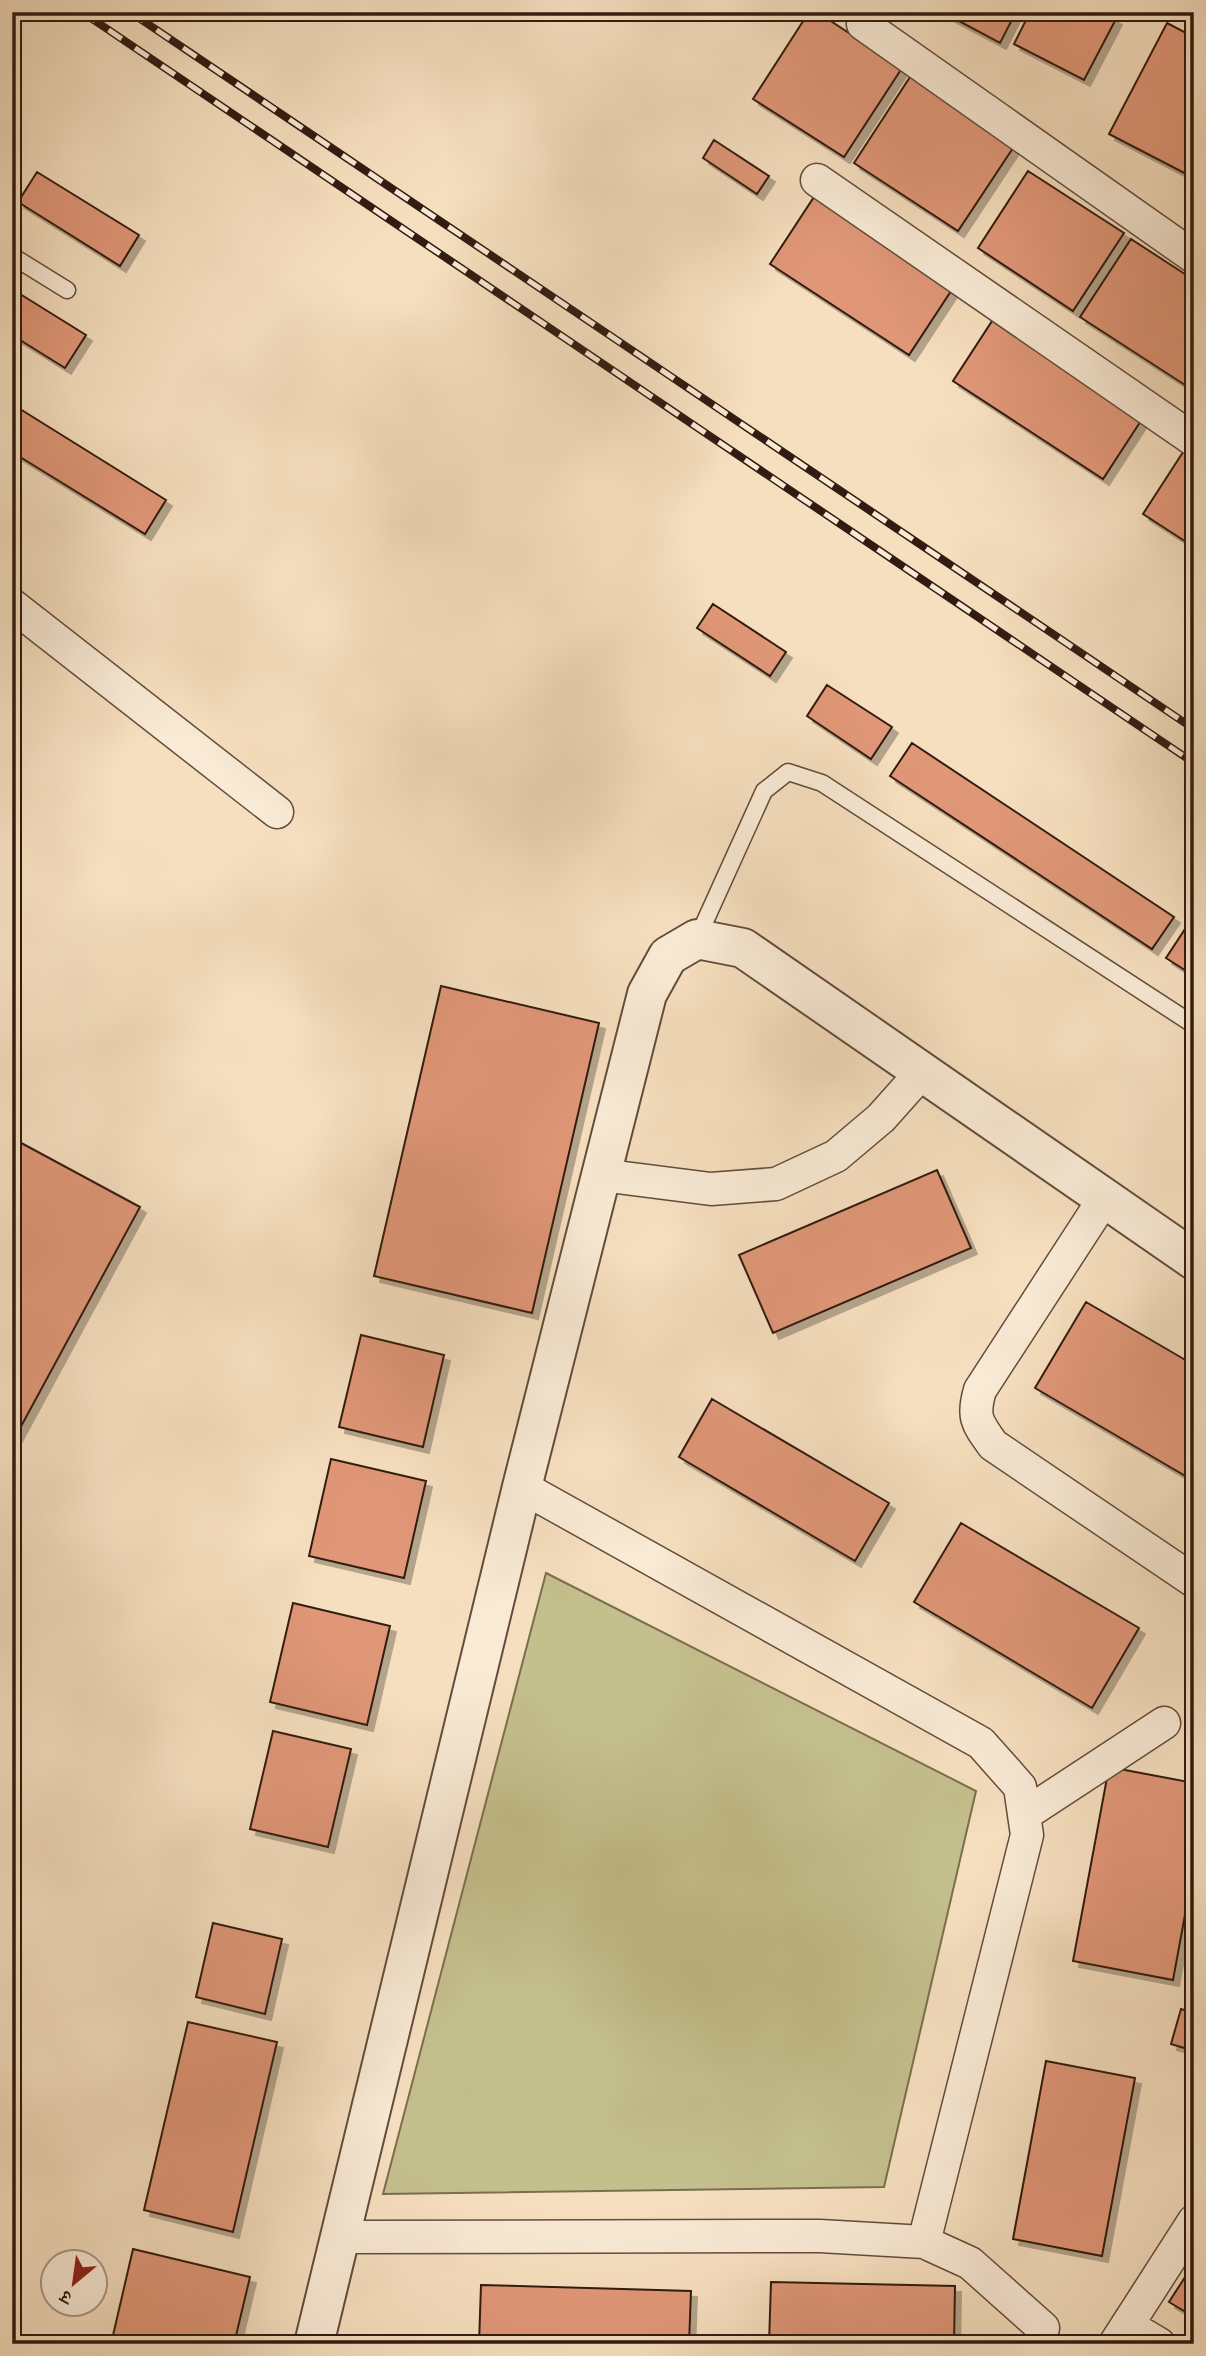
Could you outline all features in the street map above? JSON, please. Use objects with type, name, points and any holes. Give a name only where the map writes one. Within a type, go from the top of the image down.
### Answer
[{"type":"street","points":[[863,24],[1194,257]]},
{"type":"street","points":[[817,180],[1194,440]]},
{"type":"street","points":[[12,605],[277,812]]},
{"type":"street","points":[[314,2344],[522,1487],[647,994],[668,956],[696,939],[743,948],[1194,1261]]},
{"type":"street","points":[[601,1175],[711,1189],[776,1184],[836,1156],[881,1118],[922,1072]]},
{"type":"street","points":[[1104,1199],[980,1390],[975,1408],[979,1426],[993,1445],[1194,1581]]},
{"type":"street","points":[[522,1487],[981,1743],[1020,1787],[1027,1835],[924,2242]]},
{"type":"street","points":[[1024,1815],[1164,1723]]},
{"type":"street","points":[[1159,2344],[1121,2335],[1194,2221]]},
{"type":"street","points":[[341,2237],[820,2236],[924,2242],[970,2263],[1043,2328]]},
{"type":"lane","points":[[12,256],[67,290]]},
{"type":"lane","points":[[696,939],[764,791],[788,772],[822,783],[1194,1025]]},
{"type":"shaded area","points":[[546,1573],[976,1791],[884,2187],[383,2194]]},
{"type":"building","points":[[809,12],[817,12],[902,68],[844,157],[753,99]]},
{"type":"building","points":[[942,12],[1016,12],[1000,43]]},
{"type":"building","points":[[1030,12],[1103,12],[1116,19],[1084,80],[1014,44]]},
{"type":"building","points":[[1167,23],[1194,37],[1194,178],[1109,134]]},
{"type":"building","points":[[912,74],[1017,142],[958,231],[854,163]]},
{"type":"building","points":[[714,140],[769,176],[757,194],[703,158]]},
{"type":"building","points":[[1028,171],[1124,233],[1073,311],[978,248]]},
{"type":"building","points":[[37,172],[139,235],[120,266],[18,202]]},
{"type":"building","points":[[814,197],[953,288],[909,355],[770,264]]},
{"type":"building","points":[[1131,239],[1194,280],[1194,372],[1185,385],[1080,317]]},
{"type":"building","points":[[12,289],[86,335],[65,368],[12,335]]},
{"type":"building","points":[[996,315],[1146,413],[1103,479],[953,381]]},
{"type":"building","points":[[12,404],[166,500],[145,534],[12,452]]},
{"type":"building","points":[[1185,449],[1194,454],[1194,547],[1143,514]]},
{"type":"building","points":[[713,604],[786,652],[770,676],[697,628]]},
{"type":"building","points":[[827,685],[892,727],[871,759],[807,716]]},
{"type":"building","points":[[912,743],[1174,917],[1152,949],[890,776]]},
{"type":"building","points":[[1189,923],[1194,925],[1194,976],[1166,958]]},
{"type":"building","points":[[441,986],[599,1023],[532,1313],[374,1276]]},
{"type":"building","points":[[12,1138],[140,1207],[12,1443]]},
{"type":"building","points":[[937,1170],[971,1248],[773,1333],[739,1255]]},
{"type":"building","points":[[1086,1302],[1194,1365],[1194,1481],[1035,1388]]},
{"type":"building","points":[[361,1335],[444,1355],[423,1447],[339,1427]]},
{"type":"building","points":[[712,1399],[889,1503],[855,1561],[679,1457]]},
{"type":"building","points":[[331,1459],[426,1481],[404,1578],[309,1556]]},
{"type":"building","points":[[961,1523],[1139,1628],[1092,1708],[914,1602]]},
{"type":"building","points":[[293,1603],[390,1626],[367,1725],[270,1702]]},
{"type":"building","points":[[273,1731],[351,1749],[328,1847],[250,1829]]},
{"type":"building","points":[[1109,1767],[1194,1783],[1194,1866],[1173,1980],[1073,1961]]},
{"type":"building","points":[[213,1923],[282,1939],[265,2014],[196,1997]]},
{"type":"building","points":[[1181,2009],[1194,2013],[1194,2051],[1171,2044]]},
{"type":"building","points":[[188,2022],[277,2042],[233,2232],[144,2210]]},
{"type":"building","points":[[1046,2061],[1135,2078],[1102,2256],[1013,2239]]},
{"type":"building","points":[[133,2249],[250,2277],[234,2344],[111,2344]]},
{"type":"building","points":[[1187,2274],[1194,2278],[1194,2317],[1169,2302]]},
{"type":"building","points":[[771,2282],[955,2286],[954,2344],[769,2344]]},
{"type":"building","points":[[481,2285],[691,2291],[689,2344],[479,2344]]},
{"type":"railway","points":[[82,12],[1194,763]]},
{"type":"railway","points":[[130,12],[1194,729]]}]
